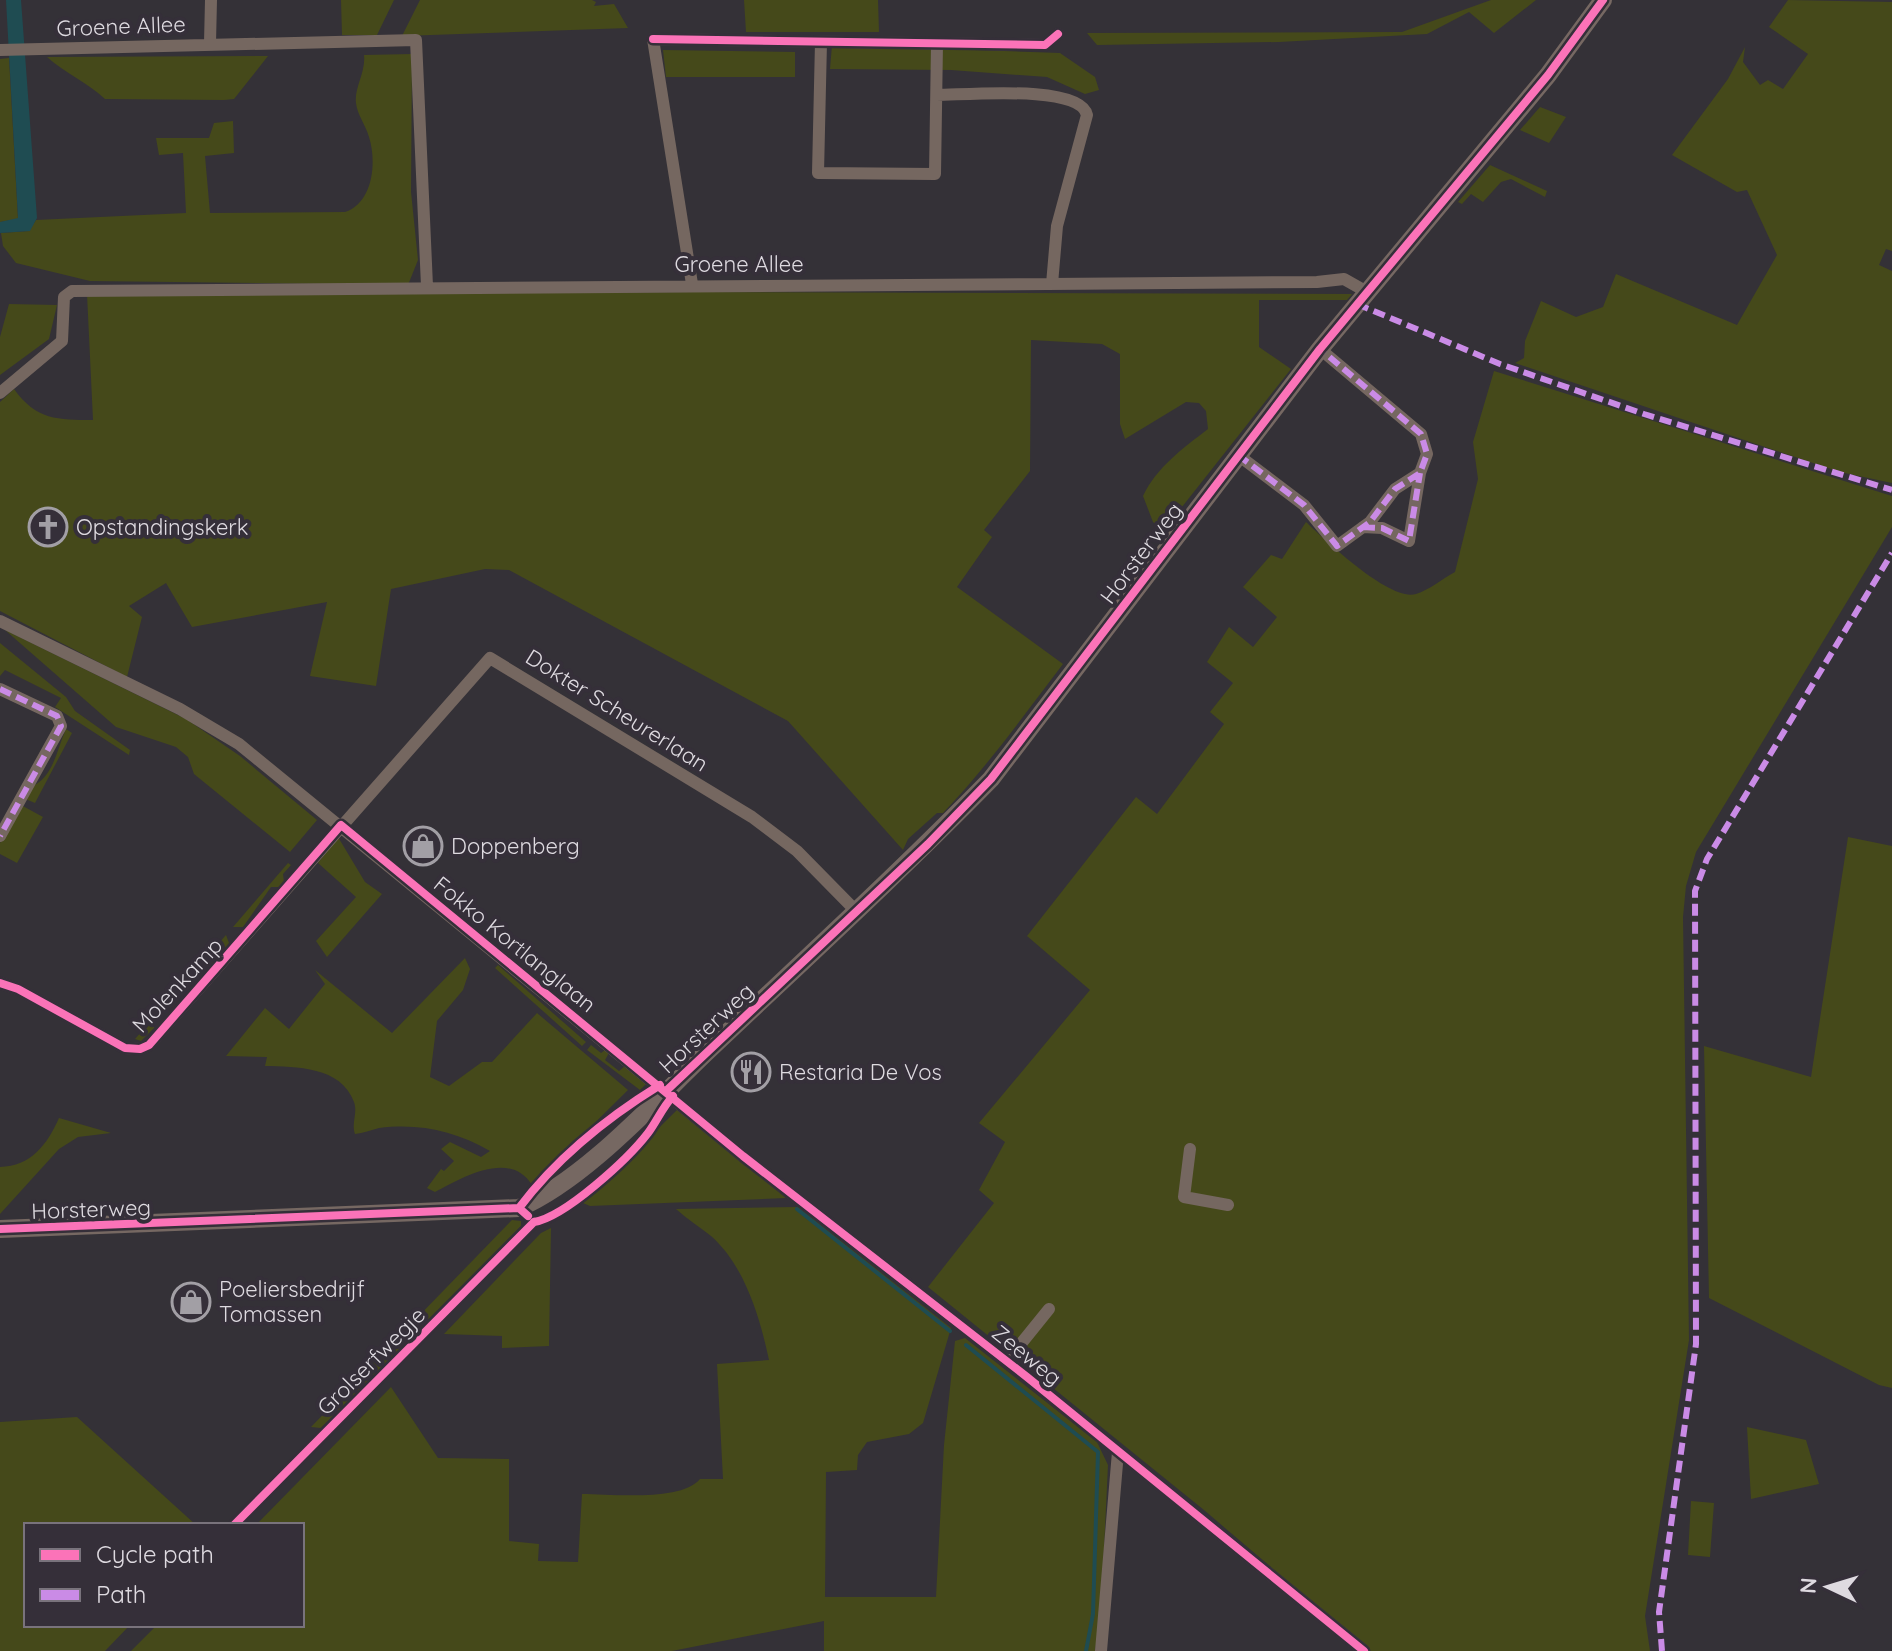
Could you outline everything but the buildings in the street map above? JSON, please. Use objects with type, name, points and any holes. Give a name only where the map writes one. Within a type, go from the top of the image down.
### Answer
[{"type":"main road","name":"Horsterweg","points":[[0,1229],[519,1208],[550,1195],[666,1091],[991,779],[1320,349],[1548,75],[1603,0]]},
{"type":"street","name":"Groene Allee","points":[[210,43],[211,0]]},
{"type":"street","points":[[692,284],[653,39],[1045,45],[1058,34]]},
{"type":"street","name":"Groene Allee","points":[[2,49],[416,40],[427,286]]},
{"type":"street","points":[[821,42],[818,173],[935,174],[937,44]]},
{"type":"street","points":[[937,95],[1056,95],[1080,103],[1085,108],[1087,115],[1054,240],[1052,284]]},
{"type":"street","name":"Groene Allee","points":[[0,393],[62,341],[64,297],[72,291],[1344,279],[1367,292]]},
{"type":"street","points":[[1320,349],[1421,434],[1427,454],[1420,473],[1409,541],[1382,528],[1363,527]]},
{"type":"street","points":[[1238,455],[1304,505],[1337,546],[1363,527],[1395,489],[1420,473]]},
{"type":"street","name":"Fokko Kortlanglaan","points":[[0,621],[180,709],[239,744],[666,1091]]},
{"type":"street","name":"Dokter Scheurerlaan","points":[[341,825],[490,658],[752,817],[797,851],[856,911]]},
{"type":"street","points":[[0,689],[57,716],[61,726],[0,836]]},
{"type":"street","name":"Molenkamp","points":[[0,983],[18,989],[125,1048],[140,1049],[149,1045],[252,931],[341,825]]},
{"type":"street","name":"Zeeweg","points":[[666,1091],[743,1156],[1007,1361],[1364,1651]]},
{"type":"street","points":[[1190,1149],[1184,1197],[1228,1205]]},
{"type":"street","points":[[1007,1361],[1049,1309]]},
{"type":"street","points":[[1101,1651],[1118,1452]]},
{"type":"green space","points":[[341,0],[394,0],[377,35],[342,35]]},
{"type":"green space","points":[[420,0],[592,0],[596,2],[594,6],[614,4],[628,28],[402,36]]},
{"type":"green space","points":[[744,0],[878,0],[879,32],[746,32]]},
{"type":"green space","points":[[1491,0],[1536,0],[1494,33],[1469,12],[1427,34],[1279,42],[1097,45],[1087,33],[1402,32]]},
{"type":"green space","points":[[1788,0],[1892,2],[1892,251],[1886,249],[1879,265],[1892,271],[1892,483],[1840,472],[1515,363],[1524,358],[1525,341],[1541,301],[1576,317],[1603,307],[1616,274],[1737,325],[1777,255],[1747,190],[1737,192],[1672,155],[1728,79],[1745,47],[1743,62],[1760,85],[1768,80],[1783,89],[1808,54],[1769,27]]},
{"type":"green space","points":[[832,45],[1060,53],[1095,77],[1099,90],[1085,94],[1047,77],[951,70],[830,69]]},
{"type":"green space","points":[[663,50],[795,52],[795,77],[666,77]]},
{"type":"green space","points":[[412,54],[411,192],[418,260],[408,285],[90,281],[16,263],[3,246],[1,233],[29,231],[36,220],[186,213],[183,153],[159,155],[156,138],[209,138],[214,123],[233,121],[234,153],[205,156],[210,213],[345,212],[362,200],[372,169],[369,137],[356,103],[364,55]]},
{"type":"green space","points":[[268,56],[234,99],[224,100],[105,99],[47,57]]},
{"type":"green space","points":[[9,58],[18,219],[0,222],[0,59]]},
{"type":"green space","points":[[1540,107],[1566,117],[1549,143],[1520,130]]},
{"type":"green space","points":[[1490,165],[1547,191],[1545,197],[1511,179],[1501,182],[1483,202],[1471,194],[1462,204],[1458,202]]},
{"type":"green space","points":[[87,294],[1352,294],[1347,300],[1259,300],[1259,347],[1291,369],[1163,531],[1153,522],[1143,496],[1163,467],[1208,429],[1206,411],[1199,403],[1186,402],[1125,439],[1120,424],[1120,354],[1102,344],[1031,340],[1030,471],[984,530],[992,537],[957,587],[1063,664],[975,777],[943,813],[937,813],[908,839],[903,850],[788,721],[509,570],[485,569],[391,589],[376,686],[310,676],[327,602],[192,627],[166,583],[129,606],[142,617],[127,677],[0,611],[0,402],[14,389],[31,407],[49,416],[93,420]]},
{"type":"green space","points":[[9,304],[57,305],[49,339],[0,375],[0,337]]},
{"type":"green space","points":[[1494,371],[1892,496],[1892,527],[1696,852],[1686,886],[1683,917],[1689,1340],[1645,1616],[1650,1651],[1369,1651],[1204,1510],[928,1287],[994,1203],[979,1190],[1005,1142],[979,1123],[1090,990],[1027,936],[1136,797],[1157,814],[1224,724],[1210,712],[1233,683],[1207,662],[1229,627],[1253,647],[1277,617],[1243,587],[1271,555],[1282,559],[1306,522],[1358,567],[1390,589],[1416,594],[1455,572],[1478,479],[1473,442]]},
{"type":"green space","points":[[5,630],[186,719],[240,756],[317,820],[290,852],[194,774],[188,757],[176,747],[116,727]]},
{"type":"green space","points":[[0,643],[66,697],[75,711],[130,750],[129,755],[55,707],[61,698],[5,670],[0,676]]},
{"type":"green space","points":[[66,729],[72,733],[35,803],[23,798],[29,788],[49,771]]},
{"type":"green space","points":[[21,805],[43,817],[17,863],[0,854],[0,843]]},
{"type":"green space","points":[[338,837],[365,882],[382,894],[327,957],[316,941],[356,897],[318,863]]},
{"type":"green space","points":[[1848,837],[1892,846],[1892,1388],[1879,1385],[1709,1298],[1704,1046],[1811,1077]]},
{"type":"green space","points":[[288,863],[291,865],[283,874],[284,882],[279,887],[271,887],[243,927],[233,927]]},
{"type":"green space","points":[[226,935],[229,943],[212,964],[202,966],[181,991],[174,1007],[165,1008],[154,1021],[154,1028],[141,1041],[135,1039]]},
{"type":"green space","points":[[465,958],[470,969],[463,990],[437,1021],[430,1077],[449,1086],[482,1062],[492,1062],[537,1013],[628,1090],[532,1185],[523,1174],[498,1168],[471,1174],[435,1192],[427,1188],[441,1169],[444,1171],[454,1161],[441,1149],[450,1142],[481,1157],[490,1151],[464,1138],[423,1128],[379,1128],[355,1134],[354,1102],[339,1081],[303,1068],[265,1066],[267,1057],[226,1056],[265,1008],[289,1029],[325,984],[315,970],[392,1033]]},
{"type":"green space","points":[[498,965],[586,1042],[582,1046],[495,968]]},
{"type":"green space","points":[[591,1045],[601,1053],[605,1050],[609,1053],[605,1060],[619,1071],[625,1066],[647,1083],[640,1090],[587,1050]]},
{"type":"green space","points":[[677,1110],[786,1198],[590,1206],[583,1203]]},
{"type":"green space","points":[[59,1118],[111,1133],[78,1137],[59,1149],[0,1214],[0,1167],[21,1163],[37,1152]]},
{"type":"green space","points":[[798,1207],[951,1328],[923,1423],[909,1434],[867,1442],[858,1455],[857,1470],[826,1472],[825,1597],[936,1597],[944,1445],[955,1341],[965,1338],[1097,1442],[1108,1465],[1101,1612],[1095,1651],[824,1651],[824,1621],[672,1651],[131,1651],[155,1627],[304,1627],[304,1523],[258,1523],[391,1387],[438,1458],[509,1459],[509,1541],[539,1544],[538,1561],[578,1562],[582,1494],[662,1494],[691,1486],[700,1479],[723,1479],[717,1364],[769,1360],[756,1310],[733,1262],[711,1236],[676,1209]]},
{"type":"green space","points":[[512,1220],[521,1221],[521,1226],[321,1428],[311,1427]]},
{"type":"green space","points":[[551,1228],[549,1346],[502,1348],[502,1336],[444,1334],[541,1233]]},
{"type":"green space","points":[[77,1417],[194,1523],[24,1523],[24,1627],[128,1627],[105,1651],[0,1651],[0,1422]]},
{"type":"green space","points":[[1747,1427],[1806,1440],[1819,1484],[1751,1499]]},
{"type":"green space","points":[[1691,1501],[1714,1503],[1710,1557],[1688,1555]]},
{"type":"water","points":[[6,0],[21,0],[37,218],[30,231],[0,233],[0,222],[18,218]]},
{"type":"waterway","points":[[797,1209],[950,1331]]},
{"type":"waterway","points":[[966,1345],[1098,1452],[1093,1614],[1086,1651]]},
{"type":"marked path","points":[[1357,304],[1500,364],[1644,414],[1892,490]]},
{"type":"marked path","points":[[1238,455],[1304,505],[1337,546],[1370,522],[1395,489],[1420,473],[1427,454],[1421,434],[1320,349]]},
{"type":"marked path","points":[[1363,527],[1382,528],[1409,541],[1420,473]]},
{"type":"marked path","points":[[1662,1651],[1659,1612],[1696,1344],[1695,891],[1707,859],[1892,553]]},
{"type":"marked path","points":[[0,689],[57,716],[61,726],[0,836]]},
{"type":"cycle path","points":[[666,1091],[928,844],[991,779],[1320,349],[1548,75],[1603,0]]},
{"type":"cycle path","points":[[653,39],[1045,45],[1058,34]]},
{"type":"cycle path","points":[[0,983],[18,989],[125,1048],[140,1049],[149,1045],[341,825],[743,1156],[1027,1377],[1364,1651]]},
{"type":"cycle path","points":[[528,1216],[519,1208],[566,1156],[602,1125],[660,1085]]},
{"type":"cycle path","points":[[534,1222],[562,1210],[611,1171],[648,1133],[673,1096]]},
{"type":"cycle path","points":[[0,1229],[519,1208]]},
{"type":"cycle path","name":"Grolserfwegje","points":[[236,1523],[534,1222]]},
{"type":"place","name":"Opstandingskerk","points":[[48,527]]},
{"type":"place","name":"Doppenberg","points":[[423,846]]},
{"type":"place","name":"Restaria De Vos","points":[[751,1072]]},
{"type":"place","name":"Poeliersbedrijf Tomassen","points":[[191,1302]]}]
